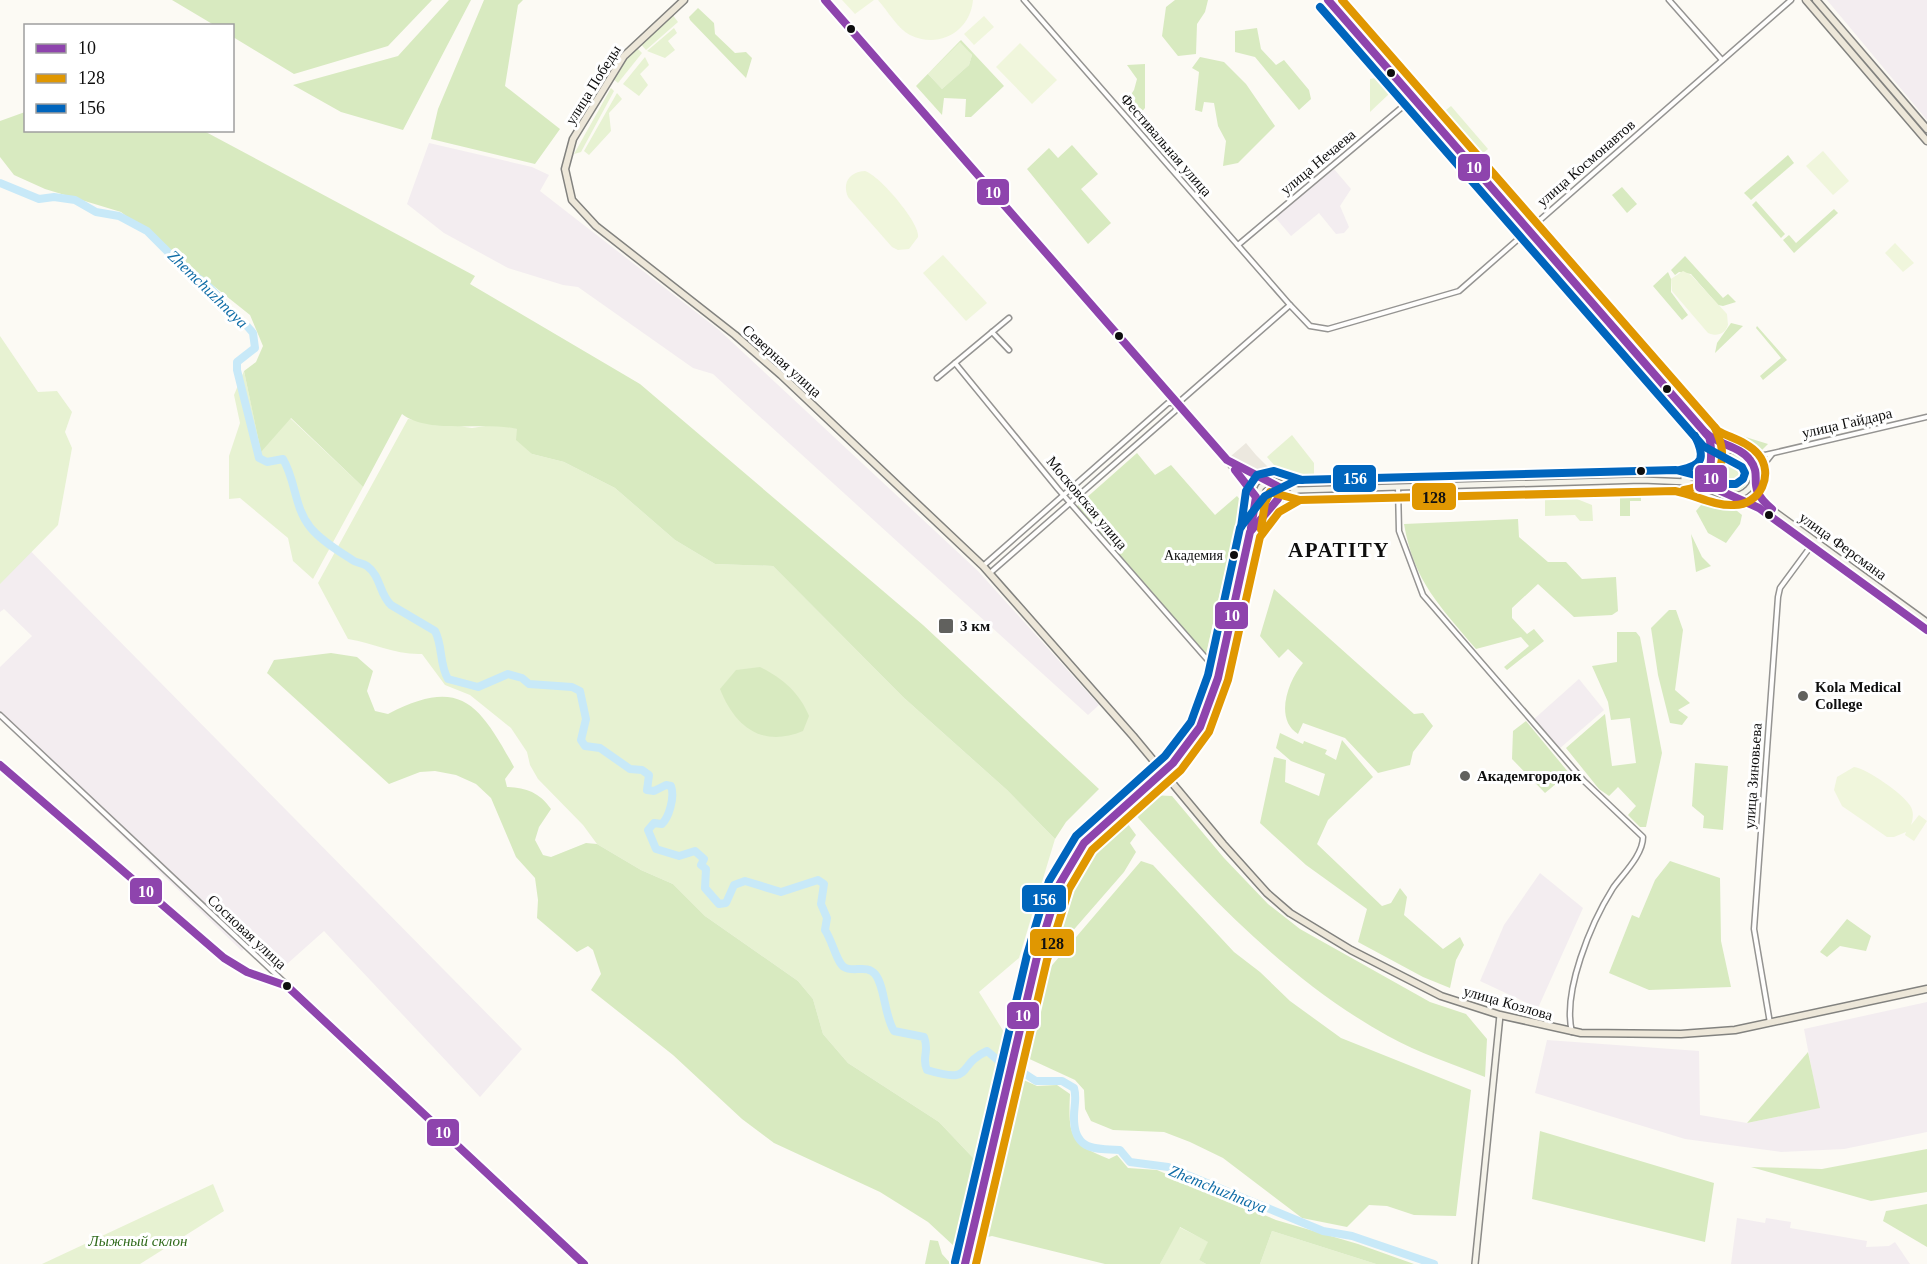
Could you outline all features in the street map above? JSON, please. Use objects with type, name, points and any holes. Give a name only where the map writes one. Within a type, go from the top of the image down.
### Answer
[{"type":"main road","name":"улица Победы","points":[[565,169],[573,140],[624,56],[684,0]]},
{"type":"main road","points":[[1806,0],[1926,139]]},
{"type":"main road","points":[[1816,0],[1927,129]]},
{"type":"main road","name":"Северная улица","points":[[565,169],[568,192],[581,212],[740,339],[990,573]]},
{"type":"main road","points":[[965,1264],[1037,957],[1059,885],[1084,843],[1112,815],[1163,771],[990,573]]},
{"type":"main road","name":"улица Козлова","points":[[1163,771],[1267,893],[1290,913],[1351,951],[1414,984],[1441,996],[1500,1015],[1572,1032],[1613,1035],[1699,1033],[1770,1023],[1927,990]]},
{"type":"street","points":[[825,0],[1178,403],[1228,461],[1256,498],[1265,506],[1272,504]]},
{"type":"street","name":"Фестивальная улица","points":[[1024,0],[1290,305]]},
{"type":"street","points":[[1328,0],[1711,439],[1752,461],[1753,480]]},
{"type":"street","points":[[1669,0],[1722,60]]},
{"type":"street","name":"улица Космонавтов","points":[[1290,305],[1310,326],[1320,329],[1448,296],[1459,291],[1791,0]]},
{"type":"street","name":"улица Нечаева","points":[[1238,245],[1413,98]]},
{"type":"street","points":[[990,573],[1175,411],[1178,403],[1290,305]]},
{"type":"street","points":[[938,378],[1009,318]]},
{"type":"street","points":[[992,332],[1009,350]]},
{"type":"street","name":"Московская улица","points":[[955,363],[1063,495],[1219,674]]},
{"type":"street","points":[[983,566],[1168,403],[1178,403]]},
{"type":"street","name":"улица Гайдара","points":[[1737,452],[1754,455],[1773,453],[1927,417]]},
{"type":"street","points":[[1711,439],[1713,449],[1711,484],[1723,494],[1737,495],[1745,492],[1773,453]]},
{"type":"street","points":[[1711,463],[1721,452],[1737,452]]},
{"type":"street","name":"улица Ферсмана","points":[[1228,461],[1241,470],[1297,490],[1676,480],[1700,476],[1711,463]]},
{"type":"street","name":"улица Ферсмана","points":[[1676,480],[1699,485],[1759,508],[1927,622]]},
{"type":"street","name":"улица Ферсмана","points":[[1753,480],[1757,496],[1763,503],[1812,543]]},
{"type":"street","points":[[1163,771],[1184,750],[1200,727],[1219,674],[1256,498],[1261,487],[1272,482],[1279,488],[1278,499],[1250,532]]},
{"type":"street","points":[[1398,487],[1399,531],[1423,595],[1584,781],[1643,837],[1641,849],[1611,891],[1586,948],[1569,1000],[1572,1032]]},
{"type":"street","name":"улица Ферсмана","points":[[1278,499],[1297,490]]},
{"type":"street","name":"улица Зиновьева","points":[[1770,1023],[1754,929],[1778,597],[1780,588],[1812,543]]},
{"type":"street","name":"улица Ферсмана","points":[[1836,559],[1927,630]]},
{"type":"street","name":"Сосновая улица","points":[[0,715],[584,1264]]},
{"type":"street","points":[[1475,1263],[1493,1066],[1500,1015]]},
{"type":"shaded area","points":[[1827,0],[1927,0],[1927,120]]},
{"type":"shaded area","points":[[429,143],[532,167],[549,175],[540,191],[719,330],[978,571],[1099,705],[1088,715],[713,374],[693,368],[578,287],[563,285],[508,268],[444,233],[407,204]]},
{"type":"shaded area","points":[[1334,169],[1351,189],[1340,206],[1349,227],[1344,233],[1336,234],[1319,213],[1291,236],[1275,217]]},
{"type":"shaded area","points":[[1246,443],[1279,478],[1270,478],[1246,469],[1234,461],[1231,456]]},
{"type":"shaded area","points":[[0,520],[522,1049],[480,1097],[324,931],[287,964],[249,943],[242,951],[0,719],[0,667],[32,636],[4,609],[0,612]]},
{"type":"shaded area","points":[[1579,679],[1604,710],[1559,749],[1533,720]]},
{"type":"shaded area","points":[[1540,873],[1583,908],[1538,1008],[1480,981],[1504,925]]},
{"type":"shaded area","points":[[1927,1002],[1927,1132],[1844,1149],[1781,1152],[1685,1139],[1535,1093],[1547,1040],[1699,1051],[1700,1115],[1747,1123],[1819,1108],[1804,1029]]},
{"type":"shaded area","points":[[1737,1218],[1765,1223],[1766,1218],[1791,1222],[1790,1228],[1867,1241],[1866,1247],[1889,1246],[1895,1242],[1910,1264],[1731,1264]]},
{"type":"green space","points":[[172,0],[432,0],[388,46],[294,74],[234,38],[234,24],[212,24]]},
{"type":"green space","points":[[449,0],[471,0],[403,130],[341,112],[293,85],[398,56]]},
{"type":"green space","points":[[484,0],[523,0],[518,5],[505,86],[560,129],[535,164],[431,139],[438,109]]},
{"type":"green space","points":[[842,0],[874,0],[855,14]]},
{"type":"green space","points":[[878,0],[973,0],[971,11],[959,29],[942,39],[932,40],[910,35],[897,24]]},
{"type":"green space","points":[[1175,0],[1208,0],[1205,12],[1197,24],[1196,54],[1178,56],[1162,36],[1166,7]]},
{"type":"green space","points":[[698,8],[714,23],[715,34],[735,53],[746,52],[752,58],[746,78],[690,20],[689,17]]},
{"type":"green space","points":[[672,14],[678,22],[646,50],[639,42]]},
{"type":"green space","points":[[984,16],[994,27],[974,45],[964,34]]},
{"type":"green space","points":[[674,28],[677,33],[668,41],[675,50],[665,58],[647,51]]},
{"type":"green space","points":[[1257,28],[1261,49],[1276,65],[1284,60],[1309,90],[1311,99],[1299,110],[1255,57],[1235,52],[1235,31]]},
{"type":"green space","points":[[961,40],[1004,86],[971,117],[965,117],[966,99],[944,98],[942,115],[916,86]],"holes":[[[960,42],[972,55],[969,65],[942,89],[928,74]]]},
{"type":"green space","points":[[960,41],[972,55],[969,65],[942,89],[928,74]]},
{"type":"green space","points":[[1020,43],[1057,80],[1032,104],[996,67]]},
{"type":"green space","points":[[636,47],[642,53],[618,83],[612,78]]},
{"type":"green space","points":[[645,57],[649,65],[640,74],[648,85],[639,96],[623,84]]},
{"type":"green space","points":[[1200,57],[1224,62],[1246,84],[1275,126],[1238,163],[1223,166],[1226,141],[1218,126],[1214,103],[1204,102],[1202,112],[1195,110],[1199,72],[1192,68]]},
{"type":"green space","points":[[1145,64],[1145,108],[1139,115],[1128,99],[1137,79],[1127,65]]},
{"type":"green space","points":[[1375,78],[1389,94],[1370,112],[1370,79]]},
{"type":"green space","points":[[611,88],[614,91],[581,152],[574,154]]},
{"type":"green space","points":[[617,93],[622,99],[609,113],[611,131],[589,155],[584,151]]},
{"type":"green space","points":[[1451,106],[1488,149],[1477,158],[1440,115]]},
{"type":"green space","points":[[24,112],[24,132],[206,132],[475,276],[470,284],[640,384],[923,625],[1099,789],[1066,822],[1055,839],[1007,790],[903,697],[773,566],[715,564],[675,540],[615,488],[564,462],[532,454],[516,440],[517,429],[442,426],[413,420],[402,414],[363,487],[291,418],[261,452],[244,371],[256,362],[263,346],[250,315],[121,212],[45,189],[14,175],[0,157],[0,121]]},
{"type":"green space","points":[[1072,145],[1098,174],[1081,189],[1111,223],[1088,244],[1027,169],[1049,148],[1058,158]]},
{"type":"green space","points":[[1823,151],[1849,181],[1833,195],[1806,166]]},
{"type":"green space","points":[[1788,155],[1794,163],[1751,200],[1744,193]]},
{"type":"green space","points":[[865,171],[888,190],[913,221],[918,237],[909,249],[898,250],[892,247],[848,197],[846,187],[848,179]]},
{"type":"green space","points":[[1622,187],[1637,204],[1627,213],[1612,195]]},
{"type":"green space","points":[[1756,201],[1785,234],[1781,238],[1752,205]]},
{"type":"green space","points":[[1834,209],[1838,213],[1794,253],[1783,240],[1789,235],[1796,243]]},
{"type":"green space","points":[[1895,243],[1914,263],[1903,272],[1885,253]]},
{"type":"green space","points":[[943,255],[987,303],[966,321],[923,273]]},
{"type":"green space","points":[[1685,256],[1723,298],[1728,294],[1736,302],[1723,306],[1718,305],[1691,274],[1679,272],[1675,275],[1671,270]]},
{"type":"green space","points":[[1683,271],[1691,275],[1727,314],[1728,325],[1723,333],[1714,335],[1708,333],[1672,291],[1671,279]]},
{"type":"green space","points":[[1668,272],[1671,279],[1671,292],[1688,315],[1682,320],[1653,286]]},
{"type":"green space","points":[[1731,323],[1743,326],[1715,353],[1717,343]]},
{"type":"green space","points":[[1757,326],[1787,360],[1763,380],[1760,376],[1781,358],[1756,328]]},
{"type":"green space","points":[[0,336],[38,392],[57,391],[72,412],[65,432],[72,448],[58,525],[0,584]]},
{"type":"green space","points":[[244,371],[261,451],[290,418],[363,487],[313,579],[293,561],[288,538],[240,498],[229,499],[229,456],[240,423],[234,395]]},
{"type":"green space","points":[[408,419],[472,428],[499,424],[518,429],[532,454],[564,462],[615,488],[675,540],[715,564],[773,566],[903,697],[1007,790],[1055,839],[1019,958],[979,992],[1007,1037],[976,1161],[939,1122],[848,1063],[823,1034],[813,999],[798,981],[705,916],[673,884],[641,870],[597,844],[583,825],[538,779],[530,765],[527,752],[511,728],[470,695],[445,685],[422,654],[403,653],[348,639],[318,583]]},
{"type":"green space","points":[[1720,429],[1768,444],[1761,451],[1734,448],[1718,438]]},
{"type":"green space","points":[[1292,435],[1314,463],[1314,474],[1287,473],[1267,457]]},
{"type":"green space","points":[[1137,453],[1155,475],[1171,465],[1215,515],[1237,496],[1241,501],[1206,654],[1076,507]]},
{"type":"green space","points":[[1731,454],[1745,459],[1750,473],[1745,487],[1731,492],[1717,487],[1712,473],[1717,459]]},
{"type":"green space","points":[[1531,491],[1531,494],[1454,495],[1454,492]]},
{"type":"green space","points":[[1641,493],[1641,501],[1630,501],[1630,516],[1620,516],[1620,494]]},
{"type":"green space","points":[[1545,497],[1572,497],[1592,505],[1593,521],[1580,521],[1575,515],[1545,516]]},
{"type":"green space","points":[[1710,502],[1731,506],[1742,515],[1740,524],[1726,543],[1708,533],[1696,511],[1701,505]]},
{"type":"green space","points":[[1518,519],[1519,537],[1548,562],[1566,562],[1582,579],[1616,577],[1618,611],[1612,615],[1574,617],[1538,584],[1512,608],[1512,618],[1527,634],[1534,629],[1544,641],[1507,670],[1504,667],[1529,646],[1521,637],[1476,649],[1430,592],[1414,562],[1404,524]]},
{"type":"green space","points":[[1691,534],[1702,557],[1711,566],[1696,572]]},
{"type":"green space","points":[[1274,589],[1414,714],[1423,713],[1433,726],[1413,752],[1410,765],[1378,773],[1345,738],[1303,723],[1298,734],[1291,727],[1285,710],[1288,689],[1303,663],[1288,649],[1279,658],[1260,636]]},
{"type":"green space","points":[[1669,610],[1676,610],[1683,630],[1675,690],[1690,703],[1678,710],[1688,717],[1682,725],[1670,723],[1658,675],[1651,628]]},
{"type":"green space","points":[[1617,632],[1636,632],[1640,637],[1662,753],[1646,827],[1640,827],[1628,815],[1636,806],[1618,787],[1609,796],[1599,789],[1566,748],[1605,714],[1612,766],[1636,763],[1630,718],[1611,720],[1608,702],[1592,666],[1617,662]]},
{"type":"green space","points":[[331,653],[357,657],[373,671],[367,691],[375,711],[388,714],[434,697],[451,697],[465,703],[478,713],[502,745],[514,767],[505,779],[507,787],[532,792],[551,809],[539,827],[535,840],[543,855],[551,857],[586,843],[597,844],[641,870],[673,884],[705,916],[798,981],[813,999],[823,1034],[848,1063],[939,1122],[976,1161],[955,1247],[928,1222],[880,1192],[774,1143],[742,1119],[673,1055],[591,990],[601,974],[593,950],[588,946],[577,952],[537,918],[538,900],[535,878],[516,857],[491,798],[476,784],[456,775],[435,771],[420,772],[389,784],[267,673],[274,660]]},
{"type":"green space","points":[[760,667],[783,681],[805,707],[809,716],[803,731],[788,736],[763,735],[752,731],[734,714],[720,689],[736,670]]},
{"type":"green space","points":[[1526,721],[1569,773],[1545,793],[1512,759],[1513,731]]},
{"type":"green space","points":[[1280,733],[1303,744],[1304,741],[1327,750],[1325,754],[1336,760],[1342,740],[1373,777],[1328,820],[1317,844],[1382,906],[1391,903],[1400,888],[1407,897],[1404,915],[1443,949],[1460,937],[1464,945],[1456,960],[1450,988],[1423,977],[1358,942],[1367,909],[1306,865],[1260,823],[1274,757],[1286,760],[1285,782],[1319,796],[1325,774],[1291,761],[1276,748]]},
{"type":"green space","points":[[1695,763],[1728,766],[1723,830],[1703,828],[1704,816],[1692,806]]},
{"type":"green space","points":[[1854,767],[1876,777],[1907,802],[1913,812],[1911,825],[1919,815],[1927,821],[1914,841],[1905,835],[1906,832],[1887,837],[1842,806],[1834,790],[1837,777]]},
{"type":"green space","points":[[1150,795],[1172,796],[1224,858],[1268,904],[1300,929],[1430,1002],[1466,1014],[1487,1039],[1485,1077],[1423,1053],[1388,1036],[1351,1014],[1283,962],[1190,874],[1132,811]]},
{"type":"green space","points":[[1125,820],[1136,835],[1130,843],[1136,852],[1124,872],[1043,965],[1054,920],[1068,884],[1090,852]]},
{"type":"green space","points":[[1141,861],[1153,865],[1234,952],[1260,972],[1290,1001],[1341,1038],[1471,1090],[1456,1216],[1414,1215],[1387,1206],[1369,1205],[1347,1227],[1302,1218],[1223,1158],[1190,1142],[1164,1132],[1113,1130],[1091,1121],[1085,1109],[1084,1090],[1075,1080],[1023,1056],[1042,977]]},
{"type":"green space","points":[[1670,861],[1720,878],[1721,941],[1731,987],[1649,990],[1609,973],[1632,915],[1639,918],[1655,880]]},
{"type":"green space","points":[[1847,919],[1871,936],[1866,951],[1840,946],[1827,957],[1820,952]]},
{"type":"green space","points":[[1808,1052],[1820,1108],[1747,1123]]},
{"type":"green space","points":[[1017,1077],[1037,1086],[1057,1085],[1070,1094],[1070,1120],[1074,1136],[1086,1148],[1096,1153],[1109,1159],[1117,1155],[1128,1168],[1157,1170],[1276,1220],[1358,1244],[1414,1264],[1376,1264],[1272,1231],[1260,1264],[1206,1264],[1199,1260],[1208,1242],[1180,1227],[1160,1264],[1105,1264],[992,1236],[979,1239]]},
{"type":"green space","points":[[1540,1131],[1714,1183],[1705,1242],[1532,1199]]},
{"type":"green space","points":[[1927,1149],[1927,1192],[1871,1201],[1751,1167],[1822,1169]]},
{"type":"green space","name":"Лыжный склон","points":[[213,1184],[224,1211],[140,1264],[42,1264]]},
{"type":"green space","points":[[1927,1204],[1927,1247],[1883,1221],[1886,1211]]},
{"type":"green space","points":[[1179,1227],[1209,1242],[1199,1260],[1206,1264],[1160,1264]]},
{"type":"green space","points":[[1272,1231],[1376,1264],[1260,1264]]},
{"type":"green space","points":[[930,1240],[938,1241],[942,1254],[951,1264],[925,1264]]},
{"type":"waterway","name":"Zhemchuzhnaya","points":[[0,183],[39,199],[54,197],[75,200],[96,212],[119,216],[147,231],[185,269],[205,283],[222,300],[232,316],[247,326],[253,333],[255,348],[237,362],[237,370],[259,458],[267,462],[283,459],[301,511],[314,532],[337,550],[372,570],[384,596],[391,605],[435,631],[448,679],[478,687],[508,674],[522,678],[529,684],[572,687],[580,691],[586,719],[581,740],[585,746],[600,748],[630,769],[642,770],[649,775],[647,790],[654,791],[666,785],[671,786],[672,801],[667,817],[662,824],[654,823],[648,830],[656,849],[679,856],[695,851],[704,859],[701,865],[706,869],[705,888],[719,904],[726,903],[734,885],[745,881],[781,892],[818,880],[824,884],[821,904],[827,918],[825,930],[841,965],[848,969],[872,971],[875,974],[881,986],[888,1017],[894,1031],[924,1037],[927,1070],[942,1074],[959,1074],[977,1056],[987,1051],[1006,1067]]},
{"type":"waterway","name":"Zhemchuzhnaya","points":[[1019,1070],[1036,1081],[1062,1081],[1074,1088],[1077,1136],[1087,1146],[1120,1150],[1130,1162],[1168,1167],[1323,1231],[1352,1236],[1434,1264]]},
{"type":"transit line","name":"10","points":[[825,0],[1227,460],[1279,487],[1278,499],[1250,532],[1218,678],[1200,727],[1173,763],[1084,843],[1059,885],[1037,957],[965,1264]]},
{"type":"transit line","name":"10","points":[[1328,0],[1709,437],[1714,488],[1759,508],[1927,630]]},
{"type":"transit line","name":"128","points":[[976,1264],[1047,960],[1069,889],[1092,850],[1181,770],[1209,732],[1228,680],[1260,537],[1279,512],[1300,500],[1675,491],[1712,502],[1734,505],[1751,500],[1758,494],[1765,479],[1763,462],[1758,454],[1744,443],[1718,431],[1342,0]]},
{"type":"transit line","name":"156","points":[[955,1262],[1027,955],[1049,881],[1076,836],[1165,756],[1191,722],[1208,675],[1240,528],[1265,496],[1297,480],[1676,470],[1736,484],[1743,479],[1745,473],[1742,467],[1703,446],[1320,7]]},
{"type":"transit line","name":"128","points":[[1684,490],[1707,482],[1719,468],[1722,450],[1715,428]]},
{"type":"transit line","name":"10","points":[[1706,433],[1746,455],[1754,466],[1756,488],[1772,509]]},
{"type":"transit line","name":"156","points":[[1680,470],[1694,466],[1700,459],[1700,449],[1695,436]]},
{"type":"transit line","name":"10","points":[[1235,470],[1256,497],[1251,528]]},
{"type":"transit line","name":"156","points":[[1241,527],[1246,491],[1257,475],[1274,471],[1302,480]]},
{"type":"transit line","name":"128","points":[[1261,529],[1265,503],[1270,492],[1300,500]]},
{"type":"transit line","name":"10","points":[[0,765],[224,958],[247,972],[287,986],[584,1264]]},
{"type":"place","name":"Академия","points":[[1234,555]]},
{"type":"place","name":"3 км","points":[[946,626]]},
{"type":"place","name":"Kola Medical College","points":[[1803,696]]},
{"type":"place","name":"Академгородок","points":[[1465,776]]},
{"type":"district","name":"APATITY","points":[[1339,550]]}]
